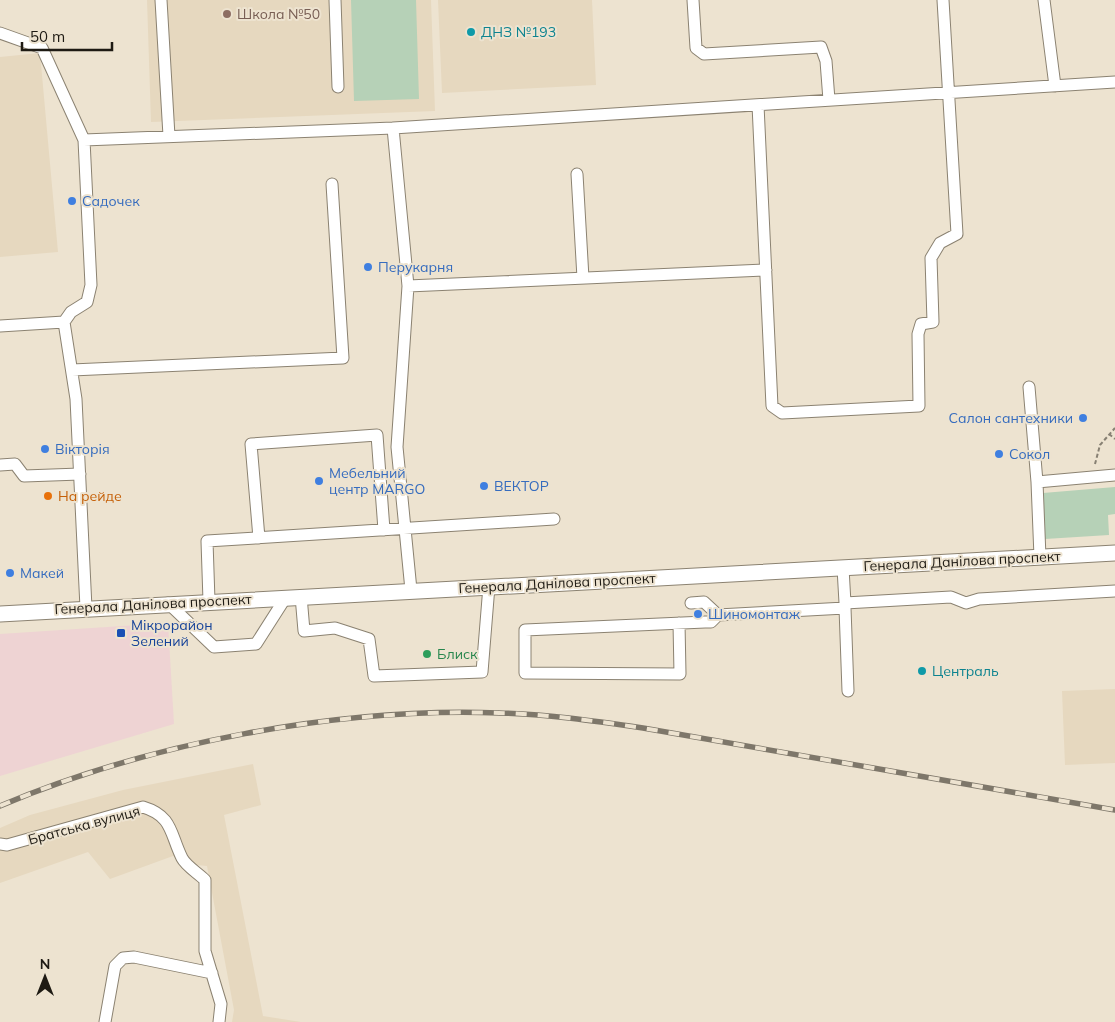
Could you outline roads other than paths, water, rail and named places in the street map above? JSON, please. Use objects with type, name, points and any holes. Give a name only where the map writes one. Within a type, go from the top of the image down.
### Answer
[{"type":"main road","name":"Генерала Данілова проспект","points":[[0,614],[168,603],[1115,553]]},
{"type":"lane","points":[[160,0],[169,136]]},
{"type":"lane","points":[[335,0],[338,87]]},
{"type":"lane","points":[[693,0],[696,48],[704,54],[821,47],[826,61],[828,100]]},
{"type":"lane","points":[[758,105],[772,406],[782,413],[919,406],[918,334],[921,324],[933,322],[932,258],[940,242],[957,234],[943,0]]},
{"type":"lane","points":[[1044,0],[1055,86]]},
{"type":"lane","points":[[0,33],[42,48],[84,140],[91,284],[87,302],[72,312],[64,322],[0,326]]},
{"type":"lane","points":[[84,140],[393,128],[1115,82]]},
{"type":"lane","points":[[393,128],[408,286],[398,447],[403,529],[410,590]]},
{"type":"lane","points":[[577,174],[583,278]]},
{"type":"lane","points":[[72,370],[343,358],[332,184]]},
{"type":"lane","points":[[408,286],[766,270]]},
{"type":"lane","points":[[64,322],[76,399],[86,608]]},
{"type":"lane","points":[[1029,387],[1037,482],[1040,557]]},
{"type":"lane","points":[[259,538],[251,444],[377,435],[384,530]]},
{"type":"lane","points":[[0,465],[15,464],[24,476],[80,474]]},
{"type":"lane","points":[[1037,482],[1115,475]]},
{"type":"lane","points":[[209,601],[207,541],[554,519]]},
{"type":"lane","points":[[843,568],[848,691]]},
{"type":"lane","points":[[294,597],[304,631],[335,628],[369,639],[374,676],[482,672],[488,586]]},
{"type":"lane","points":[[679,623],[680,674],[525,673],[525,630],[679,623],[711,622],[718,615],[951,597],[966,603],[979,599],[1115,591]]},
{"type":"lane","points":[[168,603],[214,647],[256,644],[294,597]]},
{"type":"lane","points":[[691,602],[704,602],[718,615]]},
{"type":"lane","name":"Братська вулиця","points":[[0,844],[7,845],[143,808],[154,811],[164,818],[178,845],[182,859],[205,880],[205,951],[221,1004],[219,1022]]},
{"type":"lane","points":[[105,1022],[115,966],[123,958],[134,957],[212,973]]},
{"type":"railway","points":[[0,806],[57,784],[118,764],[181,747],[245,734],[310,723],[374,716],[499,713],[571,718],[625,725],[1115,810]]},
{"type":"place","name":"Школа №50","points":[[227,14]]},
{"type":"place","name":"ДНЗ №193","points":[[471,32]]},
{"type":"place","name":"Садочек","points":[[72,201]]},
{"type":"place","name":"Перукарня","points":[[368,267]]},
{"type":"place","name":"Салон сантехники","points":[[1083,418]]},
{"type":"place","name":"Вікторія","points":[[45,449]]},
{"type":"place","name":"Сокол","points":[[999,454]]},
{"type":"place","name":"Мебельний центр MARGO","points":[[319,481]]},
{"type":"place","name":"ВЕКТОР","points":[[484,486]]},
{"type":"place","name":"На рейде","points":[[48,496]]},
{"type":"place","name":"Макей","points":[[10,573]]},
{"type":"place","name":"Шиномонтаж","points":[[698,614]]},
{"type":"place","name":"Мікрорайон Зелений","points":[[121,633]]},
{"type":"place","name":"Блиск","points":[[427,654]]},
{"type":"place","name":"Централь","points":[[922,671]]}]
